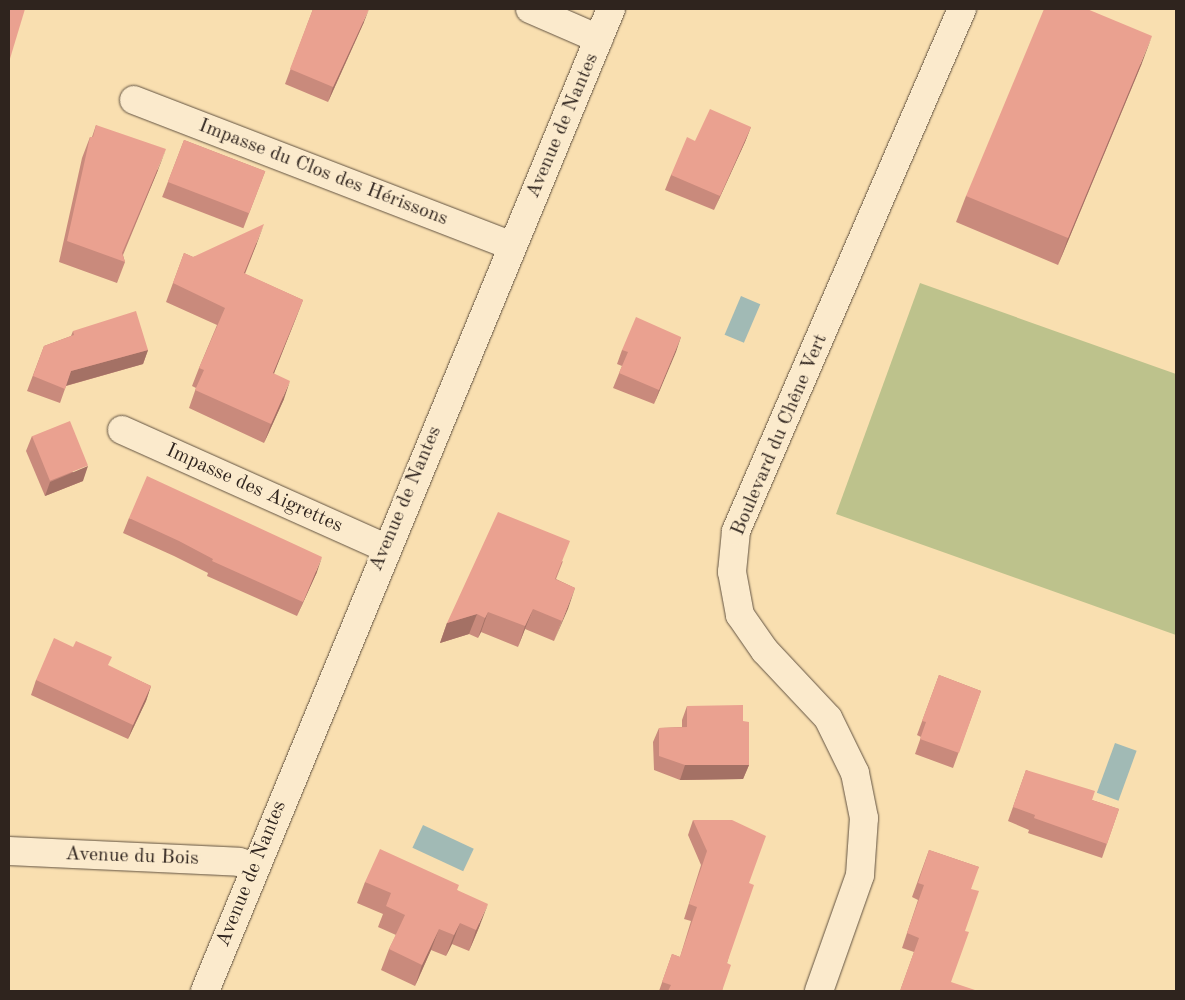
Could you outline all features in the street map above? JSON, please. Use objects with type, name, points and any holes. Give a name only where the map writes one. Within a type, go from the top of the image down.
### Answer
[{"type":"street","points":[[530,9],[599,39]]},
{"type":"street","name":"Avenue de Nantes","points":[[205,991],[254,866],[612,9]]},
{"type":"street","name":"Boulevard du Chêne Vert","points":[[819,991],[860,875],[864,818],[854,773],[828,718],[765,651],[740,614],[732,572],[736,531],[962,9]]},
{"type":"street","name":"Impasse du Clos des Hérissons","points":[[134,100],[512,246]]},
{"type":"street","name":"Impasse des Aigrettes","points":[[122,430],[386,548]]},
{"type":"street","name":"Avenue du Bois","points":[[9,851],[229,861],[254,866]]},
{"type":"green space","points":[[920,283],[1176,374],[1176,635],[836,514]]},
{"type":"water","points":[[741,296],[760,304],[744,343],[725,335]]},
{"type":"water","points":[[1115,743],[1137,751],[1118,801],[1097,793]]},
{"type":"water","points":[[423,825],[474,849],[463,871],[412,848]]},
{"type":"building","points":[[9,9],[25,9],[9,62]]},
{"type":"building","points":[[313,9],[369,9],[333,87],[290,69]]},
{"type":"building","points":[[1044,9],[1087,9],[1152,36],[1068,238],[966,196]]},
{"type":"building","points":[[710,109],[751,127],[720,196],[671,175],[687,137],[695,141]]},
{"type":"building","points":[[96,125],[166,149],[122,253],[125,262],[67,241],[90,137],[93,137]]},
{"type":"building","points":[[184,140],[265,171],[249,213],[168,182]]},
{"type":"building","points":[[264,224],[244,273],[303,300],[273,373],[290,381],[271,424],[195,390],[204,370],[199,368],[225,308],[173,283],[184,253],[193,257]]},
{"type":"building","points":[[136,311],[148,350],[71,371],[65,389],[33,376],[44,346],[74,335],[73,331]]},
{"type":"building","points":[[636,317],[681,337],[659,390],[619,373],[628,352],[622,350]]},
{"type":"building","points":[[70,421],[88,466],[50,481],[32,436]]},
{"type":"building","points":[[147,476],[322,557],[303,602],[212,561],[213,559],[179,541],[129,518]]},
{"type":"building","points":[[498,512],[570,541],[555,579],[575,588],[562,621],[533,609],[525,626],[488,612],[485,618],[477,614],[447,623]]},
{"type":"building","points":[[54,638],[73,647],[76,641],[112,657],[108,665],[151,686],[133,725],[36,680]]},
{"type":"building","points":[[939,675],[981,691],[959,753],[920,739],[926,722],[922,721]]},
{"type":"building","points":[[743,705],[743,721],[749,722],[749,765],[685,765],[659,756],[659,728],[687,727],[687,706]]},
{"type":"building","points":[[1026,770],[1095,791],[1092,800],[1119,809],[1107,844],[1034,818],[1035,815],[1013,807]]},
{"type":"building","points":[[693,820],[732,820],[766,836],[749,883],[754,885],[727,963],[731,965],[722,991],[668,991],[671,985],[662,982],[672,954],[680,957],[697,907],[689,904],[707,851]]},
{"type":"building","points":[[380,849],[459,885],[457,890],[488,904],[476,930],[460,923],[454,935],[439,929],[422,965],[389,949],[405,915],[386,906],[391,893],[365,882]]},
{"type":"building","points":[[929,850],[979,867],[971,889],[979,891],[965,931],[969,932],[951,982],[978,991],[900,991],[919,938],[907,933],[924,885],[918,883]]}]
